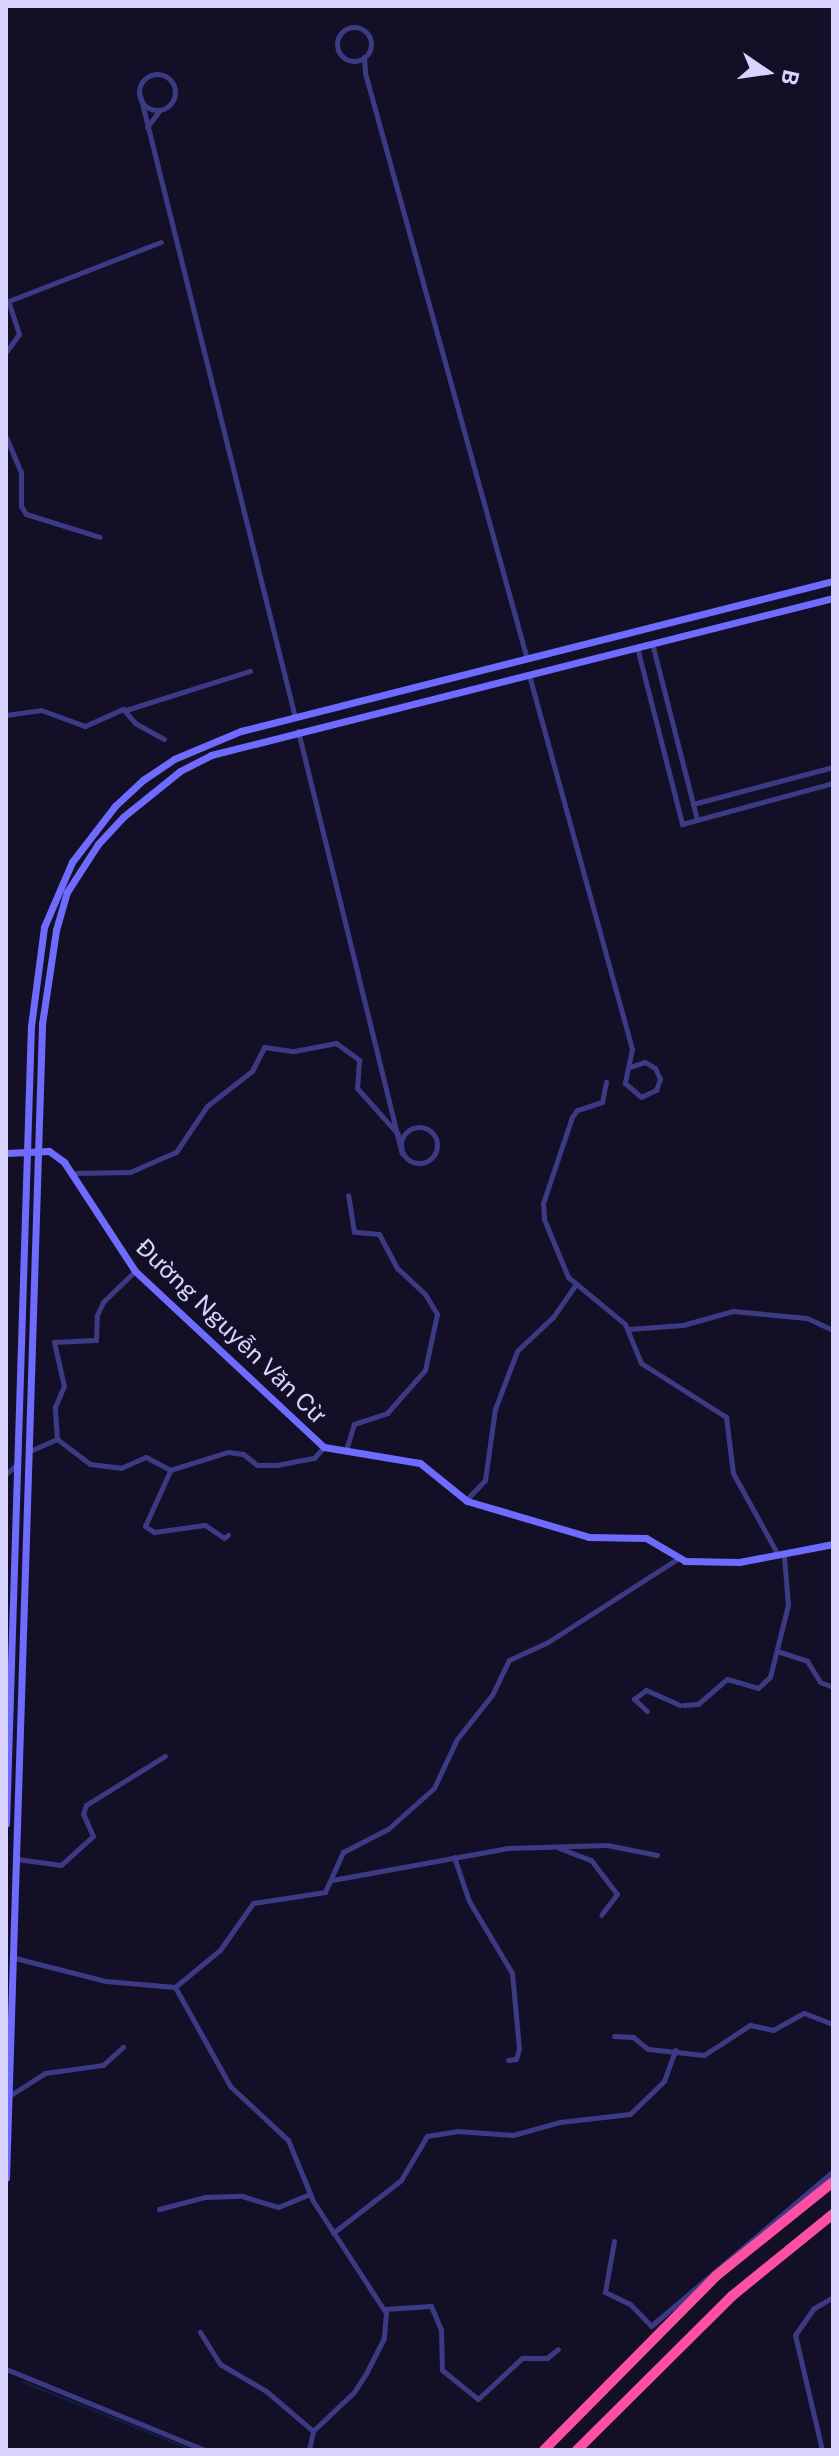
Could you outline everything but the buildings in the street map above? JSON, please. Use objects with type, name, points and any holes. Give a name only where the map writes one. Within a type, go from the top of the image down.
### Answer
[{"type":"highway","points":[[544,2450],[716,2276],[833,2182]]},
{"type":"highway","points":[[577,2450],[732,2296],[833,2214]]},
{"type":"street","points":[[365,73],[354,61],[340,54],[336,44],[348,27],[369,35],[364,57],[365,73],[527,659]]},
{"type":"street","points":[[354,61],[364,57]]},
{"type":"street","points":[[147,128],[174,97],[167,76],[145,79],[140,95],[147,128],[402,1153]]},
{"type":"street","points":[[140,95],[145,105],[162,109]]},
{"type":"street","points":[[6,352],[19,334],[7,302],[161,242]]},
{"type":"street","points":[[6,437],[21,472],[22,510],[100,537]]},
{"type":"street","points":[[6,1824],[30,1150],[31,1026],[44,927],[57,889],[92,832],[143,780],[174,759],[241,731],[833,581]]},
{"type":"street","points":[[6,2178],[42,1024],[56,930],[67,892],[98,844],[150,792],[211,755],[298,730],[833,598]]},
{"type":"street","points":[[652,643],[697,819]]},
{"type":"street","points":[[637,647],[682,824],[833,783]]},
{"type":"street","points":[[6,715],[41,710],[85,726],[250,671]]},
{"type":"street","points":[[529,674],[632,1049],[627,1088],[646,1097],[660,1079],[632,1049]]},
{"type":"street","points":[[126,710],[135,723],[164,739]]},
{"type":"street","points":[[693,804],[833,767]]},
{"type":"street","points":[[92,832],[98,844]]},
{"type":"street","points":[[73,1173],[130,1172],[176,1152],[213,1100],[252,1071],[264,1047],[294,1051],[336,1043],[359,1060],[357,1088],[398,1134]]},
{"type":"street","points":[[630,1067],[645,1062]]},
{"type":"street","points":[[606,1082],[602,1102],[577,1110],[572,1117],[543,1203],[563,1268],[575,1286],[629,1329],[641,1363],[726,1417],[733,1473],[781,1556],[790,1595],[777,1651],[762,1686],[727,1679],[695,1706],[682,1705],[646,1690],[634,1699],[647,1711]]},
{"type":"street","points":[[396,1125],[433,1134],[436,1151],[422,1163],[402,1153]]},
{"type":"street","points":[[402,1153],[401,1140],[413,1128]]},
{"type":"street","points":[[6,1153],[40,1150]]},
{"type":"street","name":"Đường Nguyễn Văn Cừ","points":[[40,1150],[57,1155],[73,1173],[135,1271],[324,1447],[420,1463],[466,1500],[589,1537],[646,1538],[679,1558],[712,1563],[781,1556],[833,1544]]},
{"type":"street","points":[[346,1450],[354,1424],[397,1405],[425,1370],[437,1314],[425,1294],[397,1268],[379,1234],[354,1232],[348,1195]]},
{"type":"street","points":[[135,1271],[103,1302],[97,1315],[96,1340],[54,1342],[64,1386],[55,1407],[57,1439],[90,1464],[121,1468],[146,1457],[170,1470],[228,1452],[243,1454],[257,1465],[277,1465],[314,1458],[324,1447]]},
{"type":"street","points":[[466,1500],[485,1480],[492,1419],[517,1351],[553,1317],[575,1286]]},
{"type":"street","points":[[629,1329],[683,1325],[733,1311],[807,1318],[833,1330]]},
{"type":"street","points":[[30,1451],[57,1439]]},
{"type":"street","points":[[6,1474],[20,1462]]},
{"type":"street","points":[[170,1470],[145,1526],[154,1532],[205,1525],[224,1538],[228,1535]]},
{"type":"street","points":[[15,1536],[27,1536]]},
{"type":"street","points":[[15,1958],[106,1981],[175,1987],[220,1950],[253,1903],[321,1894],[332,1880],[343,1852],[388,1829],[439,1782],[457,1739],[492,1695],[509,1660],[548,1642],[679,1558]]},
{"type":"street","points":[[777,1651],[807,1661],[820,1682],[833,1687]]},
{"type":"street","points":[[17,1859],[61,1865],[93,1836],[83,1814],[86,1805],[165,1756]]},
{"type":"street","points":[[332,1880],[454,1857],[552,1846],[616,1845],[657,1855]]},
{"type":"street","points":[[552,1846],[587,1857],[605,1877],[617,1894],[601,1915]]},
{"type":"street","points":[[454,1857],[469,1901],[512,1973],[519,2049],[516,2059],[508,2060]]},
{"type":"street","points":[[175,1987],[230,2086],[288,2140],[310,2194],[385,2309],[384,2338],[361,2383],[313,2431],[309,2450]]},
{"type":"street","points":[[614,2036],[633,2037],[648,2049],[709,2055],[750,2025],[773,2030],[804,2013],[833,2024]]},
{"type":"street","points":[[9,2096],[42,2074],[103,2065],[123,2047]]},
{"type":"street","points":[[333,2233],[401,2180],[427,2136],[457,2131],[513,2135],[560,2122],[630,2114],[664,2081],[675,2050]]},
{"type":"street","points":[[614,2241],[605,2292],[630,2304],[651,2326],[833,2171]]},
{"type":"street","points":[[159,2209],[216,2197],[256,2199],[278,2207],[310,2194]]},
{"type":"street","points":[[822,2450],[795,2335],[813,2309],[833,2297]]},
{"type":"street","points":[[385,2309],[431,2306],[441,2329],[442,2370],[478,2399],[522,2358],[547,2358],[558,2349]]},
{"type":"street","points":[[200,2332],[220,2364],[266,2391],[313,2431]]},
{"type":"street","points":[[6,2369],[204,2450]]},
{"type":"waterway","points":[[23,2382],[192,2450]]}]
